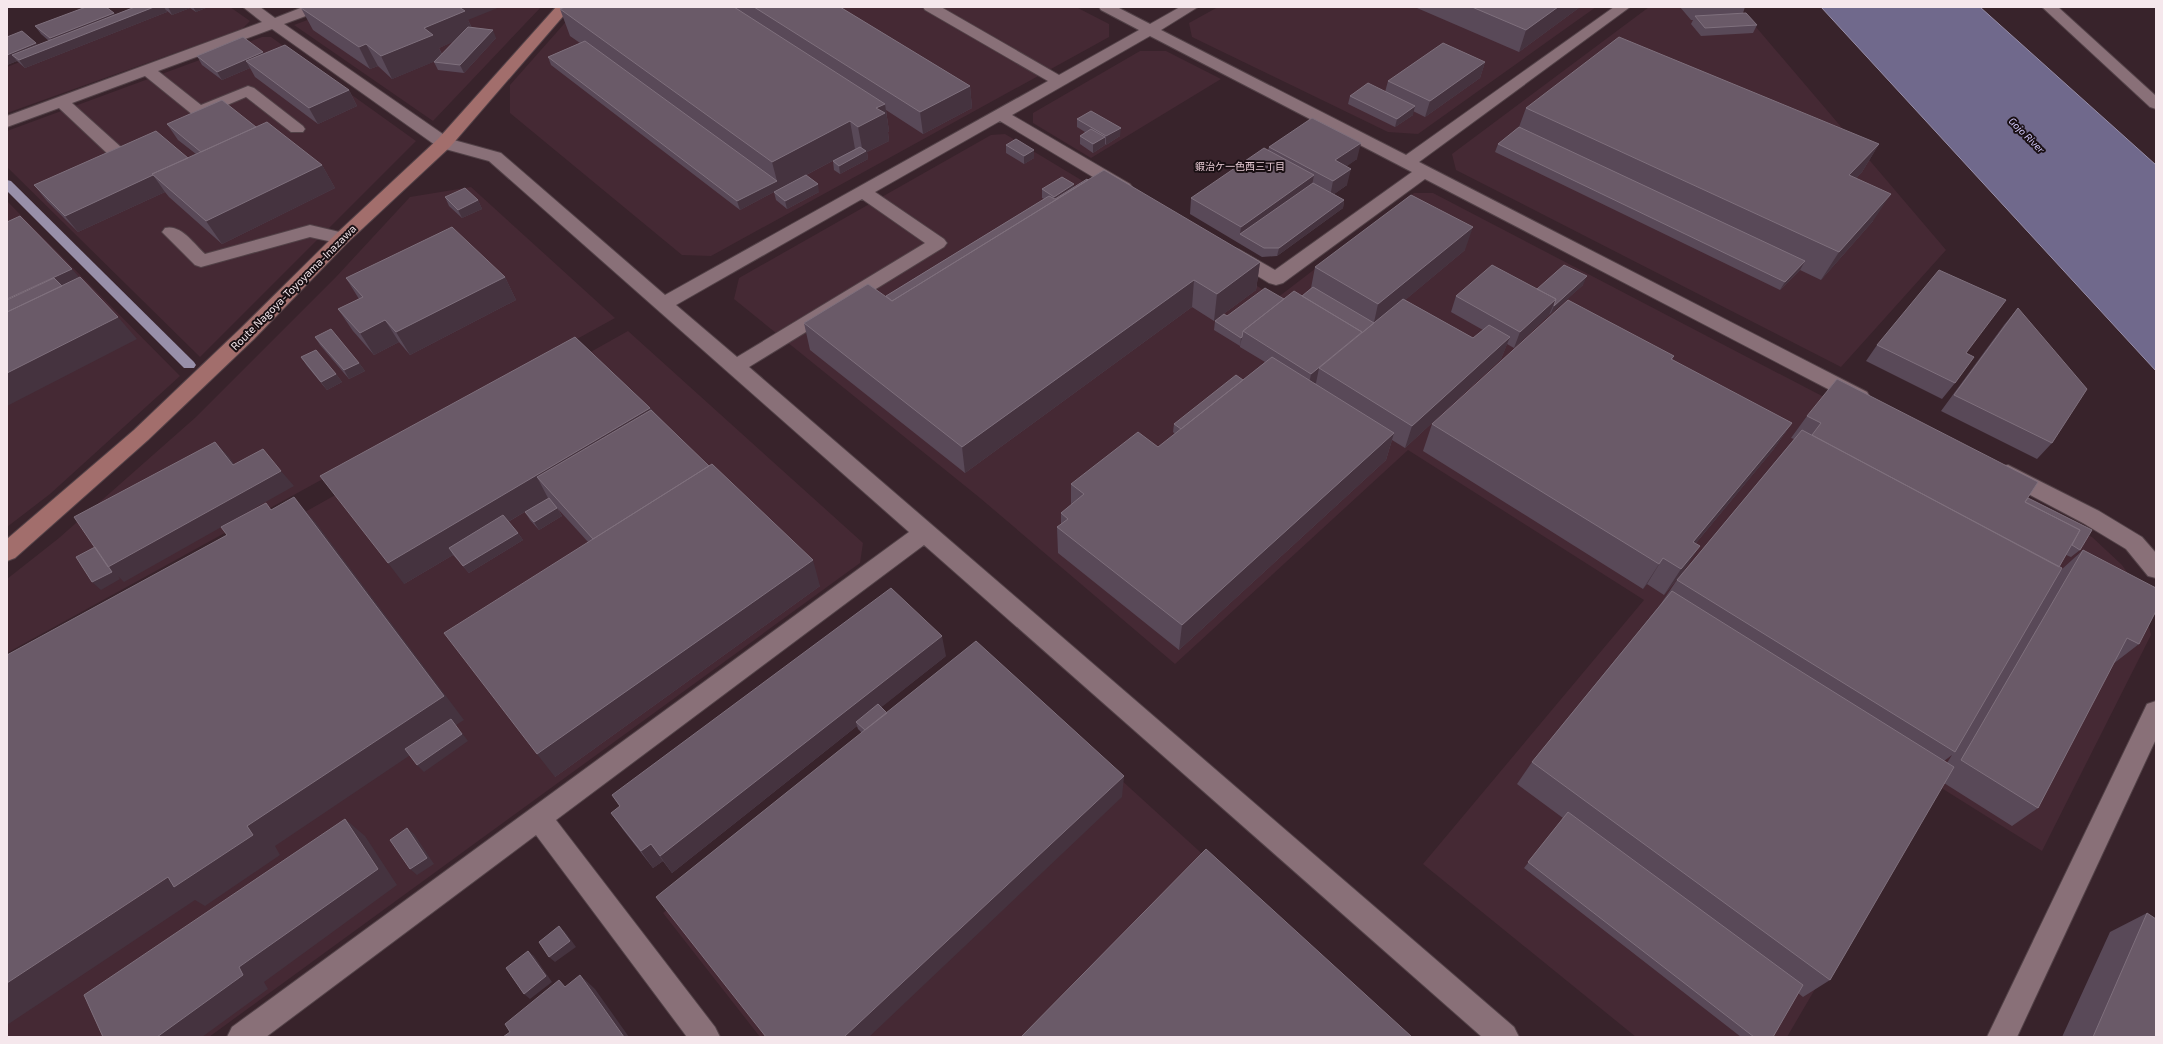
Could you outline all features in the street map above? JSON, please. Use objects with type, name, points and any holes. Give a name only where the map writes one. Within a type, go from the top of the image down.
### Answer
[{"type":"main road","name":"Route Nagoya-Toyoyama-Inazawa","points":[[7,552],[141,435],[247,334],[342,238],[444,143],[564,7]]},
{"type":"street","points":[[250,7],[444,143],[495,157],[1504,1037]]},
{"type":"street","points":[[7,122],[317,7]]},
{"type":"street","points":[[930,7],[1059,81]]},
{"type":"street","points":[[1106,7],[1879,406]]},
{"type":"street","points":[[663,304],[1191,7]]},
{"type":"street","points":[[1408,162],[1622,7]]},
{"type":"street","points":[[2049,7],[2156,104]]},
{"type":"street","points":[[147,70],[199,112],[248,91],[297,129]]},
{"type":"street","points":[[61,102],[116,152]]},
{"type":"street","points":[[999,114],[1135,195]]},
{"type":"street","points":[[1222,247],[1276,279],[1425,171]]},
{"type":"street","points":[[736,367],[938,243],[862,191]]},
{"type":"street","points":[[171,232],[201,260],[310,232],[342,238]]},
{"type":"street","points":[[1992,465],[2091,517],[2134,543],[2156,569]]},
{"type":"street","points":[[242,1037],[925,532]]},
{"type":"street","points":[[2002,1037],[2156,712]]},
{"type":"street","points":[[538,817],[705,1037]]},
{"type":"shaded area","points":[[159,7],[230,7],[250,21],[242,29],[7,113],[7,67]]},
{"type":"shaded area","points":[[342,7],[541,7],[433,121],[294,25]]},
{"type":"shaded area","points":[[579,7],[1076,7],[1109,24],[1109,37],[711,256],[682,255],[510,113],[510,85]]},
{"type":"shaded area","points":[[1218,7],[1596,7],[1418,134],[1388,132],[1192,37],[1189,23]]},
{"type":"shaded area","points":[[1649,7],[1739,7],[1946,250],[1841,367],[1456,170],[1452,154]]},
{"type":"shaded area","points":[[262,37],[271,37],[416,141],[200,357],[7,167],[7,131]]},
{"type":"shaded area","points":[[1140,51],[1166,51],[1221,79],[1091,158],[1033,123],[1033,113]]},
{"type":"shaded area","points":[[1005,134],[1277,298],[1414,193],[1433,193],[2092,537],[2122,565],[2140,591],[2151,635],[2042,851],[1935,784],[1787,1037],[1636,1037],[1423,864],[1644,600],[1408,450],[1175,664],[980,498],[734,299],[739,278],[991,135]]},
{"type":"shaded area","points":[[471,187],[615,318],[7,653],[7,579],[59,538],[196,417],[336,277],[410,197]]},
{"type":"shaded area","points":[[7,201],[180,376],[50,494],[7,527]]},
{"type":"shaded area","points":[[628,331],[863,543],[860,563],[209,1037],[7,1037],[7,679]]},
{"type":"shaded area","points":[[983,654],[1403,1037],[760,1037],[663,913]]},
{"type":"water","name":"Gojo River","points":[[1821,7],[1980,7],[2156,165],[2156,371]]},
{"type":"building","points":[[86,7],[106,7],[114,13],[50,38],[35,26]]},
{"type":"building","points":[[135,7],[154,7],[19,60],[12,55]]},
{"type":"building","points":[[459,7],[465,11],[424,28],[433,35],[381,56],[366,44],[359,47],[301,8]]},
{"type":"building","points":[[565,7],[734,7],[885,104],[876,108],[885,113],[858,127],[850,121],[772,162],[560,9]]},
{"type":"building","points":[[754,7],[840,7],[970,86],[920,112]]},
{"type":"building","points":[[1472,7],[1558,7],[1526,30]]},
{"type":"building","points":[[1746,13],[1757,25],[1705,28],[1695,16]]},
{"type":"building","points":[[468,27],[493,30],[460,65],[434,62]]},
{"type":"building","points":[[22,31],[36,43],[7,55],[7,37]]},
{"type":"building","points":[[243,37],[263,52],[217,72],[197,56]]},
{"type":"building","points":[[1619,37],[1879,144],[1849,175],[1891,194],[1839,252],[1526,108]]},
{"type":"building","points":[[585,41],[777,181],[737,201],[548,57]]},
{"type":"building","points":[[1443,43],[1485,62],[1430,101],[1388,81]]},
{"type":"building","points":[[285,45],[349,90],[309,108],[246,61]]},
{"type":"building","points":[[1368,83],[1415,106],[1397,119],[1350,96]]},
{"type":"building","points":[[222,100],[256,127],[201,152],[167,124]]},
{"type":"building","points":[[1091,111],[1121,128],[1106,136],[1077,119]]},
{"type":"building","points":[[1312,118],[1361,143],[1335,160],[1351,169],[1333,181],[1269,147]]},
{"type":"building","points":[[267,122],[322,165],[206,221],[152,174]]},
{"type":"building","points":[[1519,127],[1805,261],[1785,282],[1498,144]]},
{"type":"building","points":[[1091,129],[1105,137],[1093,144],[1080,136]]},
{"type":"building","points":[[156,131],[188,158],[65,216],[34,185]]},
{"type":"building","points":[[1016,139],[1034,150],[1024,156],[1006,145]]},
{"type":"building","points":[[860,147],[866,151],[839,166],[833,161]]},
{"type":"building","points":[[1264,148],[1314,175],[1241,227],[1191,198]]},
{"type":"building","points":[[1104,170],[1260,262],[1217,294],[1194,280],[962,447],[804,323],[868,284],[892,301]]},
{"type":"building","points":[[806,175],[818,184],[785,201],[774,192]]},
{"type":"building","points":[[1062,177],[1074,184],[1054,197],[1042,189]]},
{"type":"building","points":[[1087,179],[1088,180],[892,301],[886,296],[1049,196],[1055,199]]},
{"type":"building","points":[[1313,183],[1344,200],[1279,248],[1264,248],[1240,234]]},
{"type":"building","points":[[465,188],[478,200],[458,210],[445,197]]},
{"type":"building","points":[[1411,195],[1473,227],[1378,304],[1315,267]]},
{"type":"building","points":[[20,216],[72,269],[7,299],[7,222]]},
{"type":"building","points":[[452,227],[505,277],[396,332],[385,320],[360,333],[338,309],[363,297],[346,278]]},
{"type":"building","points":[[1492,265],[1556,299],[1520,332],[1456,296]]},
{"type":"building","points":[[1564,265],[1587,276],[1554,306],[1556,299],[1537,289]]},
{"type":"building","points":[[1939,270],[2006,300],[1966,353],[1974,357],[1955,383],[1877,345]]},
{"type":"building","points":[[80,277],[118,317],[7,373],[7,312]]},
{"type":"building","points":[[54,278],[62,286],[7,312],[7,300]]},
{"type":"building","points":[[1313,287],[1374,323],[1362,333],[1302,296]]},
{"type":"building","points":[[1265,288],[1284,299],[1243,331],[1241,338],[1215,321],[1224,314],[1227,316]]},
{"type":"building","points":[[1294,291],[1362,332],[1311,374],[1243,331]]},
{"type":"building","points":[[1403,299],[1473,338],[1489,325],[1510,337],[1412,426],[1319,368]]},
{"type":"building","points":[[1568,300],[1674,356],[1671,359],[1792,423],[1693,542],[1700,546],[1681,569],[1663,558],[1659,564],[1432,424]]},
{"type":"building","points":[[2018,308],[2087,389],[2052,443],[1954,395]]},
{"type":"building","points":[[331,329],[359,363],[344,370],[315,337]]},
{"type":"building","points":[[575,337],[650,408],[388,563],[320,476]]},
{"type":"building","points":[[316,350],[336,374],[321,382],[301,357]]},
{"type":"building","points":[[1272,357],[1394,433],[1182,625],[1057,527],[1068,519],[1061,513],[1084,494],[1071,484],[1138,432],[1158,447]]},
{"type":"building","points":[[1236,375],[1243,380],[1181,429],[1174,424]]},
{"type":"building","points":[[1837,379],[2038,482],[2025,502],[2080,530],[2059,567],[1812,435],[1821,423],[1807,416]]},
{"type":"building","points":[[651,410],[709,466],[593,539],[537,477]]},
{"type":"building","points":[[1802,430],[2062,568],[1955,752],[1677,580]]},
{"type":"building","points":[[215,442],[233,465],[263,449],[281,471],[108,567],[74,517]]},
{"type":"building","points":[[712,464],[813,560],[537,754],[444,633]]},
{"type":"building","points":[[294,497],[444,696],[247,826],[253,835],[174,887],[168,877],[7,983],[7,655],[227,535],[221,527],[266,503],[271,510]]},
{"type":"building","points":[[549,498],[557,508],[534,522],[525,512]]},
{"type":"building","points":[[2028,498],[2092,530],[2080,550],[2072,545],[2080,530],[2025,502]]},
{"type":"building","points":[[503,515],[518,533],[463,566],[449,548]]},
{"type":"building","points":[[95,547],[112,572],[92,582],[76,557]]},
{"type":"building","points":[[2083,550],[2156,588],[2156,611],[2139,644],[2127,638],[2038,808],[1961,760]]},
{"type":"building","points":[[891,588],[942,636],[660,856],[651,844],[641,851],[611,813],[620,806],[612,795]]},
{"type":"building","points":[[1672,591],[1954,767],[1830,980],[1532,762]]},
{"type":"building","points":[[976,641],[1124,776],[844,1037],[766,1037],[656,897]]},
{"type":"building","points":[[878,704],[887,713],[865,730],[856,722]]},
{"type":"building","points":[[451,719],[462,734],[417,765],[405,749]]},
{"type":"building","points":[[1568,812],[1803,985],[1773,1037],[1754,1037],[1528,862]]},
{"type":"building","points":[[345,819],[378,869],[239,967],[243,975],[157,1037],[103,1037],[84,995]]},
{"type":"building","points":[[407,828],[427,858],[410,869],[390,840]]},
{"type":"building","points":[[1206,849],[1412,1037],[1021,1037]]},
{"type":"building","points":[[2147,913],[2156,919],[2156,1037],[2093,1037]]},
{"type":"building","points":[[559,926],[570,941],[549,957],[539,942]]},
{"type":"building","points":[[528,951],[546,976],[524,994],[506,968]]},
{"type":"building","points":[[580,975],[624,1037],[503,1037],[510,1032],[505,1024],[559,980],[565,987]]},
{"type":"waterway","points":[[7,184],[189,365]]},
{"type":"district","name":"鍜治ケ一色西三丁目","points":[[1240,166]]}]
